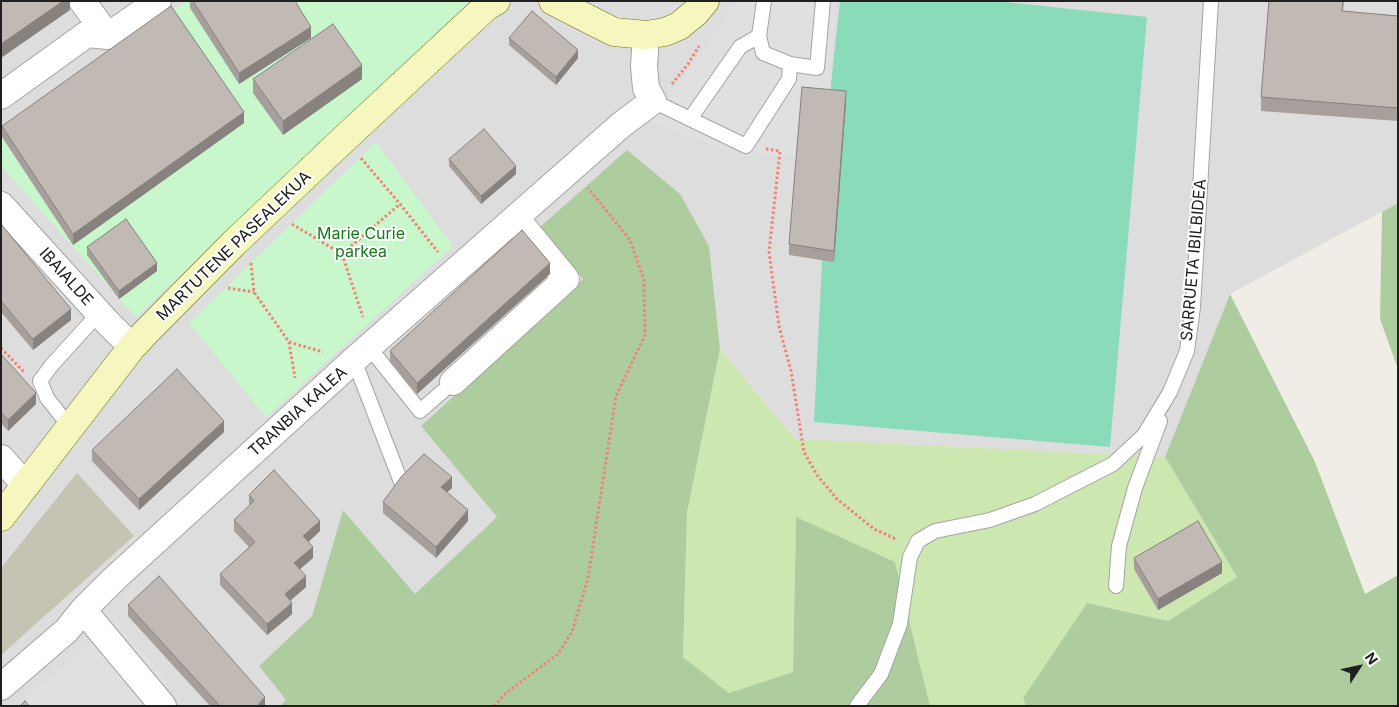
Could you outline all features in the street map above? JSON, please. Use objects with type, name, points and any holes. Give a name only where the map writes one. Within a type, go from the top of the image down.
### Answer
[{"type":"main road","name":"MARTUTENE PASEALEKUA","points":[[1,517],[132,347],[234,243],[487,6],[496,1]]},
{"type":"main road","points":[[553,1],[614,32],[646,36],[665,32],[678,26],[696,12],[705,1]]},
{"type":"street","points":[[82,1],[108,36]]},
{"type":"street","points":[[1,96],[87,34],[108,36],[158,1]]},
{"type":"street","points":[[646,36],[644,66],[646,88],[653,101]]},
{"type":"street","name":"TRANBIA KALEA","points":[[1,687],[67,630],[83,610],[114,579],[308,402],[620,125],[653,101]]},
{"type":"street","name":"IBAIALDE","points":[[1,205],[106,322],[132,347]]},
{"type":"street","points":[[448,386],[566,279],[516,218]]},
{"type":"street","points":[[1,458],[26,486]]},
{"type":"street","points":[[83,610],[156,703]]},
{"type":"lane","points":[[764,1],[759,36],[763,53],[790,64],[817,68],[823,1]]},
{"type":"lane","name":"SARRUETA IBILBIDEA","points":[[915,547],[918,541],[934,531],[990,520],[1035,504],[1113,464],[1144,435],[1170,392],[1187,351],[1193,307],[1211,1]]},
{"type":"lane","points":[[690,119],[740,46],[759,36]]},
{"type":"lane","points":[[653,101],[746,146],[789,79],[790,64]]},
{"type":"lane","points":[[70,427],[47,398],[40,381],[99,312]]},
{"type":"lane","points":[[362,354],[420,411],[448,386]]},
{"type":"lane","points":[[362,354],[401,482]]},
{"type":"lane","points":[[1116,586],[1119,546],[1133,496],[1170,392]]},
{"type":"lane","points":[[857,706],[881,674],[900,624],[910,558],[915,547]]},
{"type":"path","points":[[653,101],[664,94],[688,64],[702,42]]},
{"type":"path","points":[[344,139],[400,204],[441,256],[456,271]]},
{"type":"path","points":[[746,146],[780,151],[768,252],[779,326],[791,371],[804,452],[817,475],[838,499],[874,530],[915,547]]},
{"type":"path","points":[[494,706],[506,693],[558,654],[572,632],[588,578],[616,396],[645,335],[644,280],[630,240],[571,168]]},
{"type":"path","points":[[342,254],[400,204]]},
{"type":"path","points":[[275,205],[291,224],[342,254],[365,325],[362,354],[333,356],[289,342]]},
{"type":"path","points":[[234,243],[251,263],[254,292],[289,342],[297,388],[308,402]]},
{"type":"path","points":[[1,348],[22,371],[40,381]]},
{"type":"shaded area","points":[[1,1],[1398,1],[1398,203],[1230,294],[1165,457],[795,439],[720,349],[709,246],[583,278],[422,426],[497,517],[415,595],[343,510],[312,616],[259,666],[287,700],[280,706],[1,706]]},
{"type":"shaded area","points":[[736,1],[836,1],[830,98],[800,94],[795,157],[746,154],[723,149],[650,122],[710,41]]},
{"type":"shaded area","points":[[77,473],[134,536],[1,655],[1,568]]},
{"type":"shaded area","points":[[116,622],[169,682],[140,706],[31,706],[25,698]]},
{"type":"green space","points":[[186,1],[470,1],[136,317],[1,166],[1,130]]},
{"type":"green space","points":[[840,1],[995,1],[1147,17],[1110,447],[814,422],[831,83]]},
{"type":"green space","name":"Marie Curie parkea","points":[[376,142],[453,246],[266,417],[189,323]]},
{"type":"green space","points":[[627,150],[680,194],[709,246],[720,349],[687,513],[683,657],[729,693],[793,672],[796,517],[895,562],[930,706],[280,706],[286,700],[259,666],[312,616],[343,510],[415,594],[497,517],[421,426],[583,279],[540,227]]},
{"type":"green space","points":[[1398,203],[1398,369],[1380,319],[1382,212]]},
{"type":"green space","points":[[1230,294],[1315,462],[1365,594],[1398,575],[1398,706],[1026,706],[1023,698],[1087,603],[1168,621],[1237,577],[1165,457]]},
{"type":"green space","points":[[720,349],[795,439],[1165,457],[1237,577],[1168,621],[1087,603],[1023,698],[1026,706],[930,706],[895,562],[796,518],[793,672],[729,693],[683,657],[687,513]]},
{"type":"building","points":[[1,1],[63,1],[1,44]]},
{"type":"building","points":[[193,1],[295,1],[311,27],[239,73]]},
{"type":"building","points":[[1269,1],[1343,1],[1342,11],[1398,16],[1398,108],[1261,97]]},
{"type":"building","points":[[171,6],[244,112],[73,234],[2,126]]},
{"type":"building","points":[[532,11],[578,50],[556,77],[509,38]]},
{"type":"building","points":[[333,24],[362,65],[283,121],[253,79]]},
{"type":"building","points":[[802,87],[846,91],[834,251],[789,244]]},
{"type":"building","points":[[484,129],[516,166],[481,196],[449,159]]},
{"type":"building","points":[[126,219],[157,263],[119,291],[87,247]]},
{"type":"building","points":[[1,224],[71,309],[33,339],[1,301]]},
{"type":"building","points":[[522,230],[550,263],[417,383],[390,351]]},
{"type":"building","points":[[1,354],[36,393],[8,420],[1,412]]},
{"type":"building","points":[[177,369],[224,421],[139,499],[92,450]]},
{"type":"building","points":[[424,454],[452,477],[441,487],[468,510],[436,547],[383,502],[401,477]]},
{"type":"building","points":[[274,470],[320,521],[303,536],[313,547],[294,563],[306,576],[285,594],[292,603],[267,624],[220,574],[255,542],[234,520],[254,501],[249,495]]},
{"type":"building","points":[[1198,521],[1222,562],[1158,599],[1134,558]]},
{"type":"building","points":[[159,576],[265,697],[257,706],[220,706],[128,605]]},
{"type":"building","points":[[25,701],[29,706],[20,706]]}]
